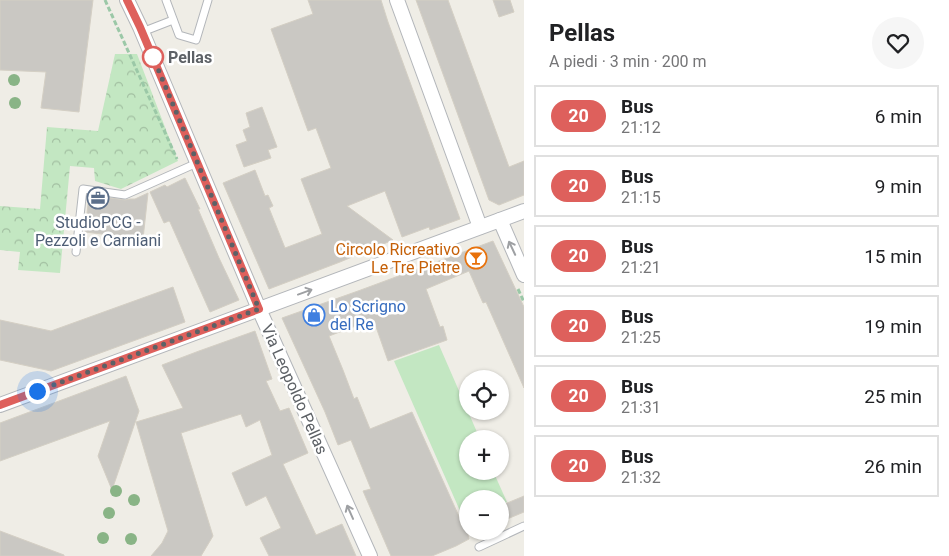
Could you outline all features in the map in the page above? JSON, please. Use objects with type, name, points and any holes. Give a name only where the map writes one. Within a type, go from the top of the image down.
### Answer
[{"type":"street","name":"Via Leopoldo Pellas","points":[[127,0],[259,309],[370,556]]},
{"type":"street","points":[[397,0],[480,227]]},
{"type":"street","points":[[0,405],[524,211]]},
{"type":"street","points":[[500,220],[520,280]]},
{"type":"lane","points":[[166,0],[180,35],[196,40],[208,0]]},
{"type":"lane","points":[[142,32],[174,20]]},
{"type":"lane","points":[[76,252],[83,189],[125,195],[197,163]]},
{"type":"lane","points":[[479,547],[524,526]]},
{"type":"path","points":[[520,280],[524,302]]},
{"type":"green space","points":[[115,54],[137,54],[178,161],[121,189],[95,181],[94,168],[70,166],[60,273],[18,270],[20,252],[0,250],[0,206],[40,209],[47,127],[98,131]]},
{"type":"green space","points":[[439,345],[459,391],[459,420],[472,420],[476,430],[459,430],[459,480],[497,480],[502,490],[459,490],[459,509],[394,361]]},
{"type":"building","points":[[0,0],[93,0],[79,112],[41,108],[46,72],[0,70]]},
{"type":"building","points":[[308,0],[381,0],[460,219],[430,230],[429,227],[402,237],[385,191],[347,206],[393,240],[269,289],[223,183],[255,170],[265,196],[268,195],[273,206],[269,208],[285,248],[322,234],[301,179],[331,168],[316,128],[308,131],[271,29],[313,14]]},
{"type":"building","points":[[416,0],[448,0],[509,167],[524,161],[524,195],[499,205],[489,200]]},
{"type":"building","points":[[493,0],[510,0],[514,12],[499,17]]},
{"type":"building","points":[[262,107],[277,147],[268,150],[271,158],[244,167],[236,145],[247,141],[243,130],[250,127],[246,113]]},
{"type":"building","points":[[185,178],[239,300],[210,312],[170,222],[164,223],[150,192],[165,185],[167,187]]},
{"type":"building","points":[[148,193],[143,239],[85,232],[89,195],[125,200],[135,199]]},
{"type":"building","points":[[493,241],[524,307],[524,388],[486,302],[483,303],[469,271],[426,289],[440,327],[443,326],[447,340],[388,361],[375,324],[371,326],[369,321],[329,336],[354,399],[357,397],[370,429],[412,412],[459,516],[459,540],[467,540],[432,556],[391,556],[363,491],[371,489],[351,440],[338,445],[282,318]]},
{"type":"building","points":[[173,287],[185,322],[51,371],[0,360],[0,320],[51,331]]},
{"type":"building","points":[[255,331],[272,379],[266,381],[280,411],[289,408],[308,453],[283,464],[316,535],[342,524],[356,556],[269,556],[260,538],[281,528],[266,496],[246,506],[232,473],[272,455],[260,420],[246,427],[241,414],[181,433],[213,536],[201,556],[151,556],[162,543],[168,531],[136,422],[183,408],[162,365]]},
{"type":"building","points":[[126,376],[139,411],[112,490],[98,456],[110,421],[0,461],[0,423]]},
{"type":"building","points":[[524,496],[524,512],[509,518],[509,502]]},
{"type":"building","points":[[0,531],[64,555],[64,556],[0,556]]},
{"type":"bus line","name":"20","points":[[0,405],[259,309],[127,0]]},
{"type":"place","name":"Pellas","points":[[153,57]]},
{"type":"place","name":"StudioPCG - Pezzoli e Carniani","points":[[98,198]]},
{"type":"place","name":"Circolo Ricreativo Le Tre Pietre","points":[[476,258]]},
{"type":"place","name":"Lo Scrigno del Re","points":[[314,315]]},
{"type":"route","points":[[37,391],[259,309],[153,57]]}]
